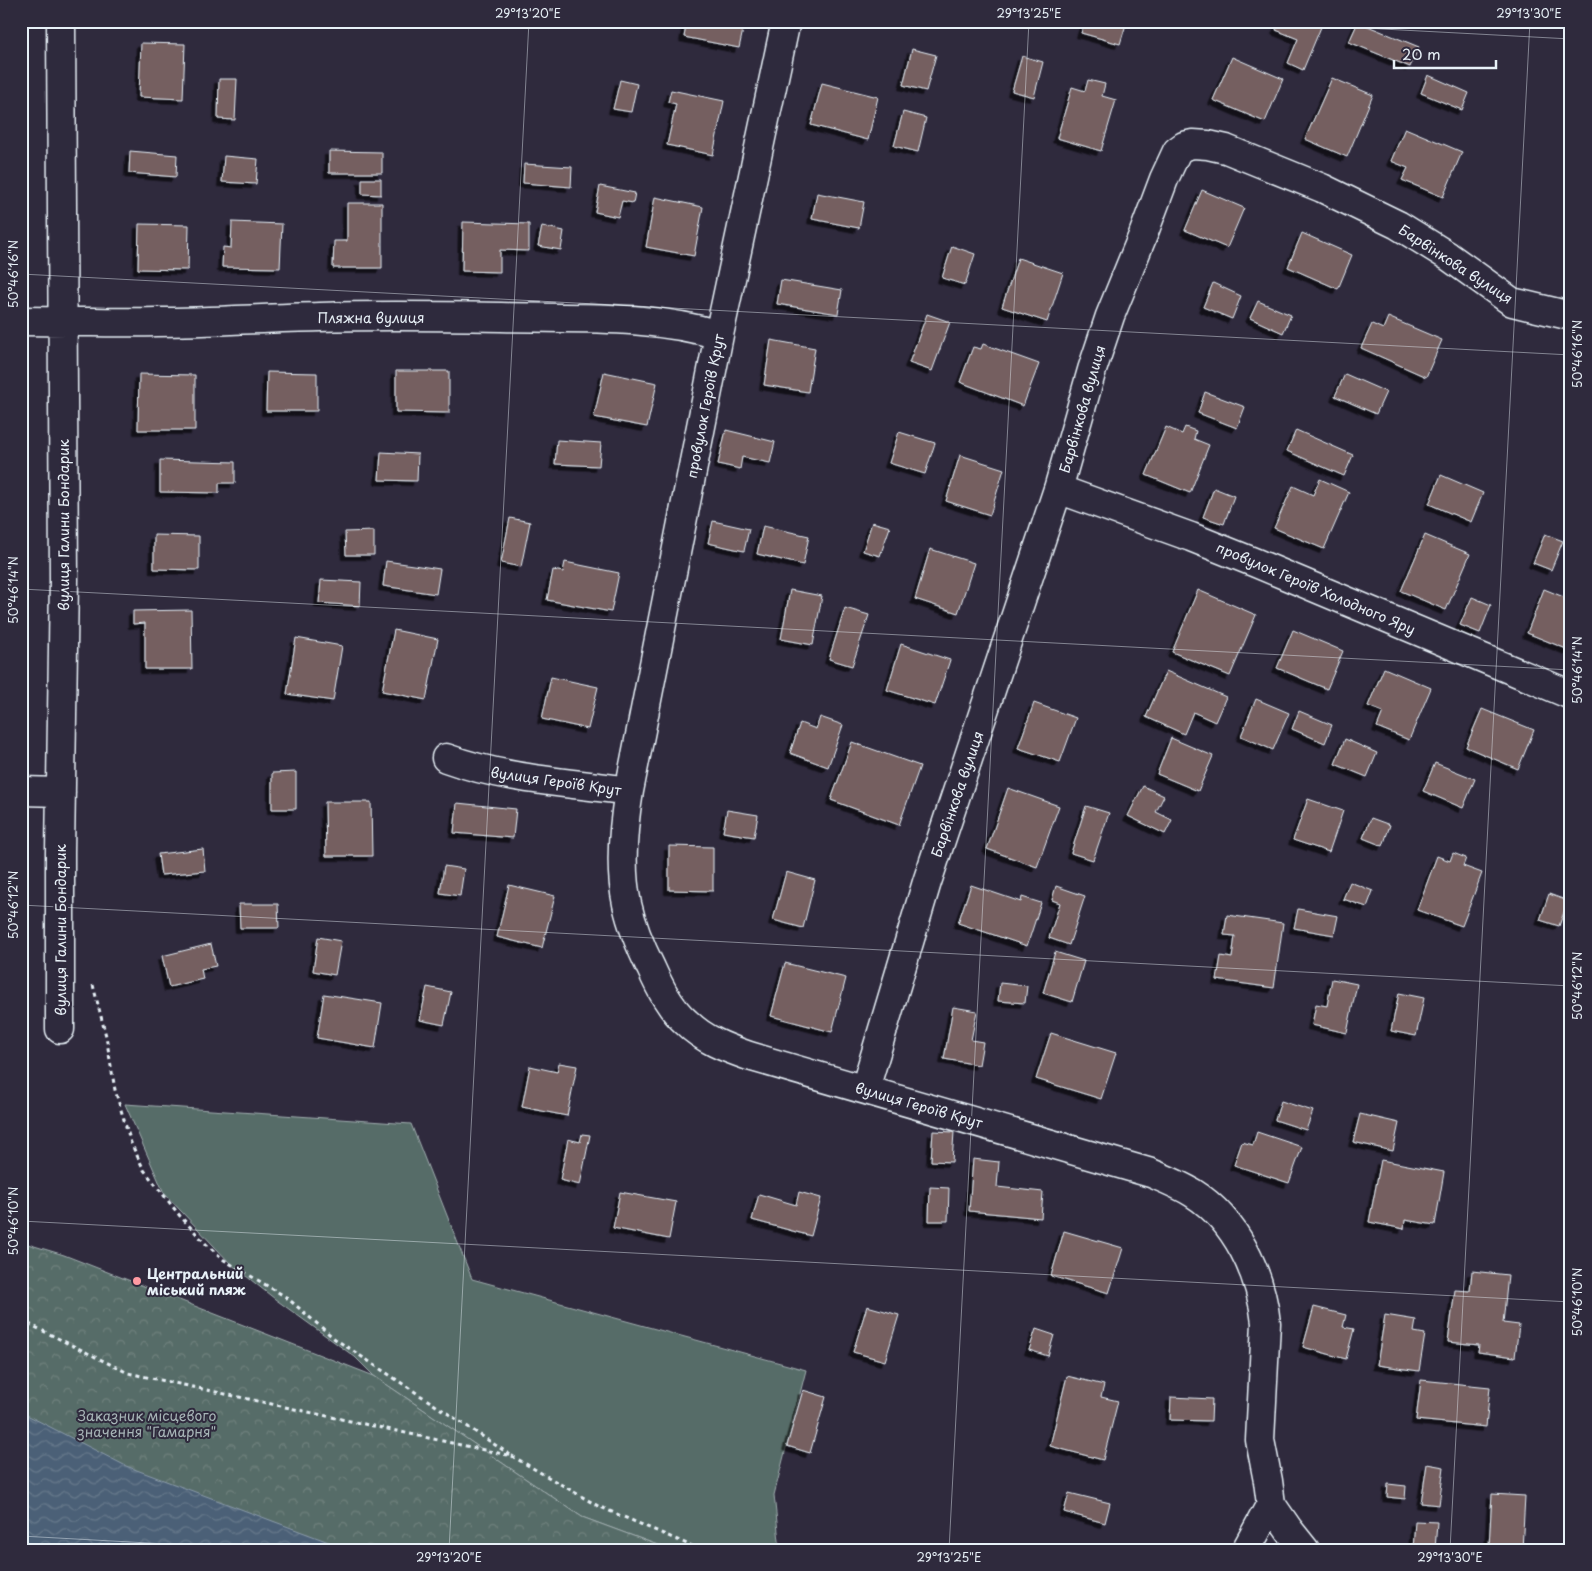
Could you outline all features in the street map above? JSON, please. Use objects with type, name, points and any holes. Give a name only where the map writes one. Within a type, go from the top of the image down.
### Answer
[{"type":"street","name":"вулиця Галини Бондарик","points":[[60,1029],[64,579],[62,21]]},
{"type":"street","name":"провулок Героїв Крут","points":[[629,791],[719,335],[786,21]]},
{"type":"street","name":"Барвінкова вулиця","points":[[865,1089],[927,882],[1058,489],[1092,370],[1110,316],[1176,151],[1184,146],[1193,144],[1226,149],[1322,188],[1406,230],[1448,256],[1512,302],[1571,316]]},
{"type":"street","name":"Пляжна вулиця","points":[[21,321],[157,322],[330,316],[541,318],[640,320],[694,328],[719,335]]},
{"type":"street","name":"провулок Героїв Холодного Яру","points":[[1058,489],[1201,540],[1571,695]]},
{"type":"street","name":"вулиця Героїв Крут","points":[[446,758],[481,770],[508,776],[629,791],[624,833],[623,865],[627,903],[642,949],[664,994],[686,1022],[705,1038],[749,1056],[1151,1173],[1193,1193],[1210,1206],[1237,1238],[1254,1268],[1265,1307],[1266,1338],[1260,1440],[1271,1504],[1305,1550]]},
{"type":"street","points":[[21,791],[62,792]]},
{"type":"street","points":[[1246,1550],[1271,1504]]},
{"type":"path","points":[[92,978],[106,1036],[116,1090],[131,1143],[144,1170],[180,1216],[206,1244],[224,1260],[286,1297],[335,1339],[512,1456],[598,1506],[701,1550]]},
{"type":"path","points":[[21,1320],[128,1373],[512,1456]]},
{"type":"green space","points":[[125,1104],[411,1124],[472,1279],[806,1370],[774,1495],[780,1550],[671,1550],[582,1517],[374,1376],[355,1357],[275,1299],[231,1264],[164,1193]]},
{"type":"green space","name":"Заказник місцевого значення \"Гамарня\"","points":[[21,1242],[64,1255],[374,1376],[582,1517],[671,1550],[21,1550]]},
{"type":"water","points":[[21,1412],[126,1466],[350,1550],[21,1550]]},
{"type":"building","points":[[687,21],[745,21],[739,48],[684,37]]},
{"type":"building","points":[[1085,21],[1127,21],[1120,44],[1081,33]]},
{"type":"building","points":[[1280,21],[1308,21],[1321,27],[1303,70],[1288,63],[1298,39],[1276,30]]},
{"type":"building","points":[[1358,22],[1419,47],[1410,67],[1349,42]]},
{"type":"building","points":[[141,43],[185,44],[183,99],[139,97]]},
{"type":"building","points":[[912,49],[936,55],[926,91],[903,85]]},
{"type":"building","points":[[1022,56],[1043,62],[1034,97],[1012,91]]},
{"type":"building","points":[[1232,57],[1283,79],[1265,122],[1213,100]]},
{"type":"building","points":[[1428,75],[1469,93],[1462,110],[1421,93]]},
{"type":"building","points":[[1332,78],[1373,95],[1347,157],[1305,139]]},
{"type":"building","points":[[219,79],[237,79],[235,120],[218,119]]},
{"type":"building","points":[[620,80],[637,84],[631,112],[613,109]]},
{"type":"building","points":[[1088,80],[1105,84],[1102,96],[1116,100],[1101,151],[1057,138],[1072,87],[1085,91]]},
{"type":"building","points":[[822,83],[878,97],[868,140],[811,125]]},
{"type":"building","points":[[671,90],[724,101],[713,155],[667,145],[676,104],[668,102]]},
{"type":"building","points":[[903,112],[926,118],[918,152],[894,146]]},
{"type":"building","points":[[1405,128],[1462,152],[1443,197],[1402,180],[1408,168],[1391,161]]},
{"type":"building","points":[[130,151],[177,155],[176,177],[129,173]]},
{"type":"building","points":[[329,151],[382,152],[382,173],[329,173]]},
{"type":"building","points":[[224,156],[258,159],[256,184],[222,182]]},
{"type":"building","points":[[524,164],[572,167],[571,187],[523,183]]},
{"type":"building","points":[[362,179],[381,179],[381,195],[362,194]]},
{"type":"building","points":[[600,186],[635,193],[633,203],[622,201],[618,217],[595,212]]},
{"type":"building","points":[[1202,190],[1244,208],[1227,248],[1185,230]]},
{"type":"building","points":[[817,193],[864,202],[859,228],[812,219]]},
{"type":"building","points":[[655,197],[703,207],[694,256],[646,247]]},
{"type":"building","points":[[347,203],[382,203],[382,268],[333,268],[334,241],[347,241]]},
{"type":"building","points":[[232,222],[282,224],[280,268],[222,267],[223,247],[231,248]]},
{"type":"building","points":[[463,222],[529,224],[529,251],[500,250],[500,272],[462,271]]},
{"type":"building","points":[[139,224],[189,225],[188,270],[138,269]]},
{"type":"building","points":[[542,226],[564,231],[561,250],[538,246]]},
{"type":"building","points":[[1302,233],[1352,255],[1338,289],[1288,267]]},
{"type":"building","points":[[952,246],[975,254],[965,285],[942,278]]},
{"type":"building","points":[[1018,258],[1063,273],[1047,322],[1002,307]]},
{"type":"building","points":[[781,280],[842,290],[838,314],[777,304]]},
{"type":"building","points":[[1213,283],[1241,296],[1232,319],[1203,307]]},
{"type":"building","points":[[1258,301],[1291,315],[1283,333],[1250,318]]},
{"type":"building","points":[[927,314],[950,322],[932,371],[909,363]]},
{"type":"building","points":[[1388,317],[1442,340],[1426,377],[1361,348],[1372,324],[1383,329]]},
{"type":"building","points":[[771,340],[815,348],[808,392],[764,385]]},
{"type":"building","points":[[983,344],[1039,364],[1023,406],[960,382],[973,347],[981,349]]},
{"type":"building","points":[[396,371],[449,371],[449,413],[396,412]]},
{"type":"building","points":[[267,372],[317,373],[317,411],[266,411]]},
{"type":"building","points":[[604,372],[657,383],[647,427],[594,417]]},
{"type":"building","points":[[139,374],[195,375],[195,430],[138,430]]},
{"type":"building","points":[[1345,374],[1386,392],[1376,414],[1335,396]]},
{"type":"building","points":[[1205,392],[1245,407],[1237,428],[1198,413]]},
{"type":"building","points":[[1166,427],[1182,434],[1185,427],[1196,431],[1194,439],[1209,445],[1190,493],[1146,475]]},
{"type":"building","points":[[726,430],[775,442],[770,463],[742,457],[740,469],[718,464]]},
{"type":"building","points":[[1296,430],[1353,455],[1344,476],[1287,451]]},
{"type":"building","points":[[899,432],[935,443],[925,474],[889,463]]},
{"type":"building","points":[[557,440],[601,443],[599,466],[555,464]]},
{"type":"building","points":[[381,452],[418,454],[417,481],[379,480]]},
{"type":"building","points":[[960,455],[1004,469],[990,515],[946,501]]},
{"type":"building","points":[[160,460],[235,462],[235,483],[219,483],[219,493],[160,492]]},
{"type":"building","points":[[1441,475],[1483,493],[1471,522],[1429,504]]},
{"type":"building","points":[[1320,479],[1349,492],[1324,549],[1274,528],[1293,486],[1313,495]]},
{"type":"building","points":[[1214,488],[1234,496],[1224,524],[1203,517]]},
{"type":"building","points":[[510,518],[530,522],[521,567],[501,563]]},
{"type":"building","points":[[713,521],[749,529],[744,551],[708,543]]},
{"type":"building","points":[[872,522],[890,527],[880,556],[863,551]]},
{"type":"building","points":[[763,526],[809,536],[803,565],[757,554]]},
{"type":"building","points":[[374,531],[374,555],[346,555],[345,532]]},
{"type":"building","points":[[1545,534],[1563,541],[1551,570],[1533,563]]},
{"type":"building","points":[[154,535],[199,536],[199,570],[154,569]]},
{"type":"building","points":[[1425,535],[1470,554],[1446,610],[1401,591]]},
{"type":"building","points":[[930,549],[974,563],[958,613],[915,599]]},
{"type":"building","points":[[386,561],[440,569],[436,594],[383,586]]},
{"type":"building","points":[[565,562],[619,573],[611,612],[547,600],[553,570],[563,572]]},
{"type":"building","points":[[321,580],[361,582],[360,606],[319,603]]},
{"type":"building","points":[[1544,589],[1571,600],[1571,646],[1569,650],[1527,633]]},
{"type":"building","points":[[790,590],[822,596],[813,645],[781,639]]},
{"type":"building","points":[[1198,590],[1256,615],[1230,676],[1172,652]]},
{"type":"building","points":[[1472,597],[1491,605],[1480,633],[1460,625]]},
{"type":"building","points":[[845,608],[869,615],[852,666],[829,659]]},
{"type":"building","points":[[191,610],[192,669],[145,669],[145,623],[133,624],[133,611]]},
{"type":"building","points":[[394,630],[438,639],[426,700],[382,691]]},
{"type":"building","points":[[1293,630],[1343,651],[1327,689],[1277,668]]},
{"type":"building","points":[[296,638],[342,646],[333,701],[287,694]]},
{"type":"building","points":[[901,644],[950,660],[935,705],[887,690]]},
{"type":"building","points":[[1384,668],[1431,688],[1409,740],[1377,727],[1383,712],[1368,706]]},
{"type":"building","points":[[1166,671],[1226,697],[1215,722],[1193,712],[1184,734],[1146,717]]},
{"type":"building","points":[[551,677],[598,687],[588,729],[542,719]]},
{"type":"building","points":[[1256,699],[1289,713],[1273,750],[1241,736]]},
{"type":"building","points":[[1034,703],[1076,718],[1060,762],[1018,748]]},
{"type":"building","points":[[1482,709],[1534,730],[1518,769],[1466,747]]},
{"type":"building","points":[[1299,711],[1332,725],[1325,743],[1292,729]]},
{"type":"building","points":[[820,717],[843,725],[828,767],[790,753],[800,723],[816,729]]},
{"type":"building","points":[[1171,738],[1213,756],[1198,791],[1157,774]]},
{"type":"building","points":[[1345,739],[1377,753],[1367,777],[1335,764]]},
{"type":"building","points":[[852,742],[920,766],[899,825],[831,800]]},
{"type":"building","points":[[1435,763],[1475,779],[1463,808],[1423,791]]},
{"type":"building","points":[[296,772],[296,809],[272,809],[272,773]]},
{"type":"building","points":[[1143,786],[1164,796],[1156,812],[1172,820],[1165,834],[1128,816]]},
{"type":"building","points":[[1008,788],[1059,806],[1037,867],[987,849]]},
{"type":"building","points":[[1308,799],[1343,811],[1329,852],[1293,840]]},
{"type":"building","points":[[325,802],[371,802],[372,856],[326,856]]},
{"type":"building","points":[[457,803],[516,809],[513,838],[454,833]]},
{"type":"building","points":[[1086,806],[1109,813],[1093,860],[1071,853]]},
{"type":"building","points":[[727,810],[758,815],[754,837],[723,832]]},
{"type":"building","points":[[1371,818],[1390,825],[1383,846],[1363,838]]},
{"type":"building","points":[[669,846],[713,847],[713,891],[669,890]]},
{"type":"building","points":[[203,849],[205,871],[161,875],[158,854]]},
{"type":"building","points":[[1453,853],[1466,858],[1463,866],[1482,873],[1462,926],[1417,910],[1437,856],[1450,861]]},
{"type":"building","points":[[444,866],[464,869],[460,896],[440,893]]},
{"type":"building","points":[[786,872],[815,880],[803,928],[773,920]]},
{"type":"building","points":[[1350,882],[1373,891],[1367,907],[1343,899]]},
{"type":"building","points":[[509,885],[555,896],[542,948],[497,937]]},
{"type":"building","points":[[971,885],[1021,902],[1022,897],[1041,903],[1027,946],[958,923]]},
{"type":"building","points":[[1056,886],[1085,896],[1069,945],[1049,938],[1060,903],[1052,900]]},
{"type":"building","points":[[1549,894],[1568,901],[1559,926],[1540,920]]},
{"type":"building","points":[[239,904],[278,904],[279,928],[240,928]]},
{"type":"building","points":[[1298,909],[1338,916],[1334,935],[1294,928]]},
{"type":"building","points":[[1227,915],[1283,923],[1274,988],[1217,980],[1221,956],[1232,958],[1235,936],[1224,935]]},
{"type":"building","points":[[318,937],[341,941],[335,975],[313,971]]},
{"type":"building","points":[[211,944],[216,966],[201,969],[203,979],[169,987],[162,956]]},
{"type":"building","points":[[1055,952],[1084,961],[1072,1002],[1043,993]]},
{"type":"building","points":[[785,963],[846,978],[832,1032],[771,1016]]},
{"type":"building","points":[[1332,979],[1357,984],[1347,1033],[1312,1025],[1316,1004],[1327,1006]]},
{"type":"building","points":[[1000,983],[1027,986],[1025,1003],[998,1001]]},
{"type":"building","points":[[427,987],[451,992],[444,1025],[420,1020]]},
{"type":"building","points":[[1399,993],[1424,998],[1416,1036],[1391,1031]]},
{"type":"building","points":[[324,994],[382,1003],[375,1048],[317,1038]]},
{"type":"building","points":[[953,1007],[977,1011],[971,1040],[983,1042],[979,1065],[944,1059]]},
{"type":"building","points":[[1051,1033],[1116,1053],[1101,1099],[1036,1079]]},
{"type":"building","points":[[559,1063],[577,1066],[567,1116],[522,1107],[530,1066],[557,1072]]},
{"type":"building","points":[[1281,1101],[1313,1111],[1306,1130],[1275,1120]]},
{"type":"building","points":[[1360,1114],[1399,1123],[1393,1151],[1353,1142]]},
{"type":"building","points":[[933,1131],[954,1132],[952,1162],[931,1161]]},
{"type":"building","points":[[1257,1132],[1302,1147],[1289,1183],[1234,1165],[1242,1142],[1253,1145]]},
{"type":"building","points":[[582,1134],[590,1135],[580,1185],[560,1180],[568,1139],[580,1142]]},
{"type":"building","points":[[973,1159],[999,1162],[997,1187],[1043,1192],[1041,1218],[969,1211]]},
{"type":"building","points":[[1381,1160],[1444,1172],[1435,1225],[1405,1220],[1404,1229],[1369,1222]]},
{"type":"building","points":[[930,1187],[949,1188],[948,1221],[929,1221]]},
{"type":"building","points":[[620,1192],[676,1202],[669,1239],[613,1228]]},
{"type":"building","points":[[799,1192],[821,1198],[811,1236],[752,1220],[759,1194],[796,1205]]},
{"type":"building","points":[[1064,1231],[1123,1248],[1109,1293],[1051,1276]]},
{"type":"building","points":[[1472,1271],[1508,1275],[1503,1323],[1519,1325],[1515,1357],[1478,1352],[1479,1345],[1448,1342],[1455,1290],[1470,1291]]},
{"type":"building","points":[[867,1306],[899,1315],[885,1361],[853,1352]]},
{"type":"building","points":[[1314,1307],[1346,1315],[1343,1327],[1354,1329],[1346,1359],[1303,1347]]},
{"type":"building","points":[[1385,1315],[1416,1320],[1414,1332],[1425,1334],[1419,1371],[1377,1365]]},
{"type":"building","points":[[1036,1329],[1054,1335],[1048,1356],[1029,1350]]},
{"type":"building","points":[[1067,1376],[1104,1385],[1101,1397],[1118,1401],[1103,1460],[1050,1446]]},
{"type":"building","points":[[1421,1380],[1490,1387],[1486,1427],[1416,1420]]},
{"type":"building","points":[[803,1390],[826,1397],[810,1453],[787,1446]]},
{"type":"building","points":[[1171,1397],[1212,1399],[1211,1421],[1170,1420]]},
{"type":"building","points":[[1427,1464],[1444,1467],[1439,1505],[1421,1503]]},
{"type":"building","points":[[1388,1484],[1406,1486],[1405,1499],[1387,1497]]},
{"type":"building","points":[[1069,1493],[1110,1503],[1105,1523],[1064,1512]]},
{"type":"building","points":[[1492,1494],[1525,1496],[1522,1550],[1474,1550],[1474,1547],[1489,1547]]},
{"type":"building","points":[[1415,1521],[1437,1522],[1435,1550],[1413,1550]]},
{"type":"place","name":"Центральний міський пляж","points":[[137,1281]]}]
